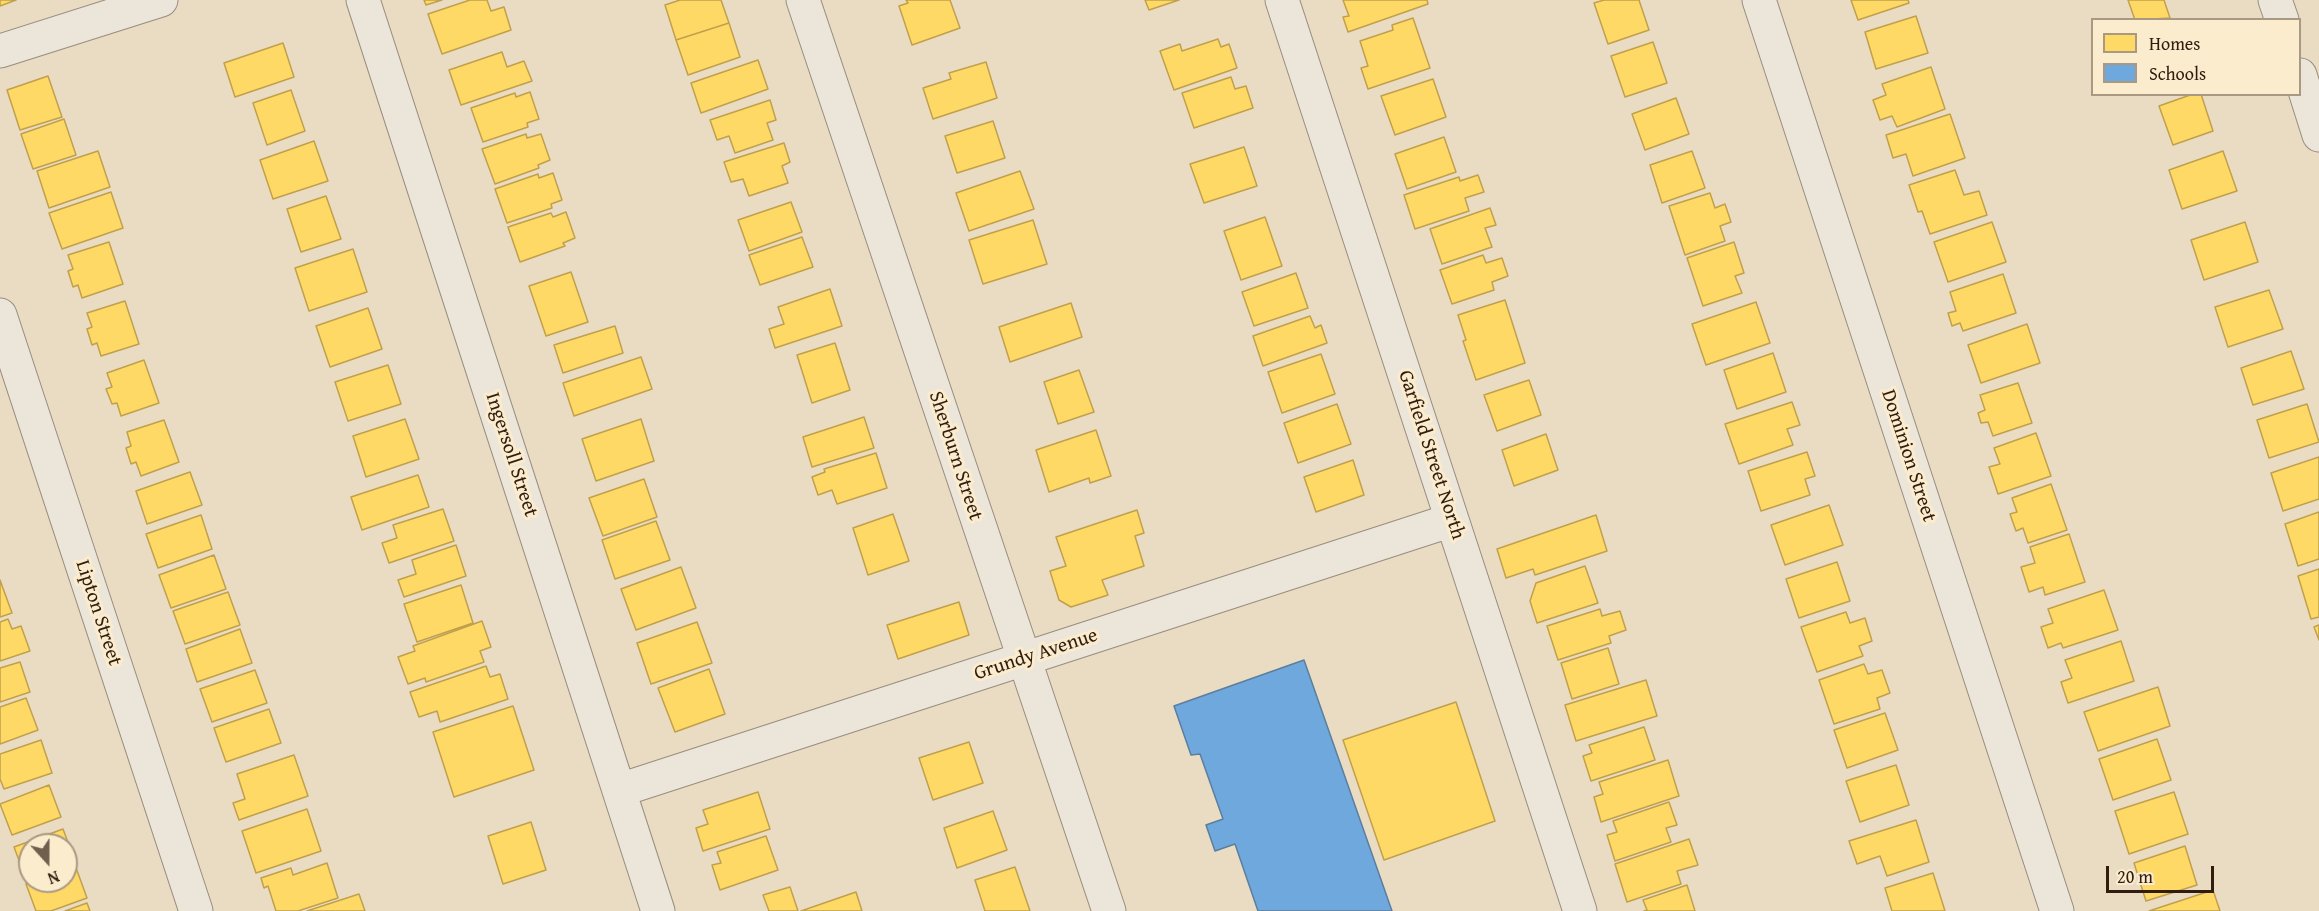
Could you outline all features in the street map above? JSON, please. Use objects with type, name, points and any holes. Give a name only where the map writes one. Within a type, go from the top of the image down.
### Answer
[{"type":"street","points":[[0,51],[161,0]]},
{"type":"street","name":"Ingersoll Street","points":[[363,0],[658,911]]},
{"type":"street","name":"Sherburn Street","points":[[803,0],[1109,911]]},
{"type":"street","name":"Garfield Street North","points":[[1282,0],[1580,911]]},
{"type":"street","name":"Dominion Street","points":[[1759,0],[2056,911]]},
{"type":"street","points":[[2275,0],[2281,18]]},
{"type":"street","points":[[2301,78],[2319,135]]},
{"type":"street","name":"Lipton Street","points":[[0,315],[196,911]]},
{"type":"street","name":"Grundy Avenue","points":[[620,790],[1452,520]]},
{"type":"building: Homes","points":[[0,0],[16,0],[0,6]]},
{"type":"building: Homes","points":[[424,0],[442,0],[426,5]]},
{"type":"building: Homes","points":[[470,0],[487,0],[491,11],[504,7],[511,30],[442,54],[428,14]]},
{"type":"building: Homes","points":[[680,0],[721,0],[729,23],[676,40],[665,5]]},
{"type":"building: Homes","points":[[906,0],[950,0],[960,28],[912,45],[899,6],[908,3]]},
{"type":"building: Homes","points":[[1145,0],[1179,0],[1149,10]]},
{"type":"building: Homes","points":[[1343,0],[1427,0],[1428,4],[1348,32],[1343,17],[1349,16]]},
{"type":"building: Homes","points":[[1604,0],[1639,0],[1649,30],[1608,44],[1594,3]]},
{"type":"building: Homes","points":[[1851,0],[1908,0],[1909,3],[1858,20]]},
{"type":"building: Homes","points":[[2128,0],[2164,0],[2170,18],[2134,18]]},
{"type":"building: Homes","points":[[1916,16],[1928,53],[1876,69],[1865,32]]},
{"type":"building: Homes","points":[[1413,18],[1430,68],[1368,89],[1361,68],[1368,66],[1360,41],[1393,30],[1392,25]]},
{"type":"building: Homes","points":[[729,23],[740,57],[688,75],[676,40]]},
{"type":"building: Homes","points":[[1218,39],[1221,47],[1229,44],[1237,68],[1174,90],[1160,51],[1180,44],[1182,51]]},
{"type":"building: Homes","points":[[1653,42],[1667,83],[1625,97],[1611,56]]},
{"type":"building: Homes","points":[[283,43],[294,77],[235,97],[224,63]]},
{"type":"building: Homes","points":[[502,52],[507,67],[524,61],[532,81],[461,105],[449,70]]},
{"type":"building: Homes","points":[[758,60],[768,89],[701,113],[691,83]]},
{"type":"building: Homes","points":[[986,62],[997,98],[933,119],[923,88],[951,79],[949,73]]},
{"type":"building: Homes","points":[[1931,67],[1945,109],[1897,127],[1892,116],[1880,120],[1873,100],[1886,95],[1882,84]]},
{"type":"building: Homes","points":[[48,76],[62,117],[20,130],[7,90]]},
{"type":"building: Homes","points":[[1231,77],[1235,89],[1246,86],[1253,108],[1194,128],[1182,93]]},
{"type":"building: Homes","points":[[1433,79],[1446,117],[1395,135],[1381,96]]},
{"type":"building: Homes","points":[[291,90],[305,131],[267,145],[253,103]]},
{"type":"building: Homes","points":[[530,92],[539,119],[527,123],[528,127],[483,142],[471,108],[515,93],[516,97]]},
{"type":"building: Homes","points":[[2187,96],[2202,96],[2213,131],[2173,145],[2159,106]]},
{"type":"building: Homes","points":[[1676,98],[1689,134],[1645,150],[1632,114]]},
{"type":"building: Homes","points":[[770,100],[776,120],[767,123],[773,140],[735,153],[729,136],[717,140],[710,120]]},
{"type":"building: Homes","points":[[1950,114],[1965,158],[1913,176],[1906,154],[1893,158],[1886,135]]},
{"type":"building: Homes","points":[[64,119],[76,155],[33,169],[21,134]]},
{"type":"building: Homes","points":[[993,121],[1005,158],[957,173],[945,136]]},
{"type":"building: Homes","points":[[526,134],[527,138],[541,134],[550,160],[538,165],[539,168],[495,184],[482,149]]},
{"type":"building: Homes","points":[[1444,137],[1456,172],[1407,189],[1395,154]]},
{"type":"building: Homes","points":[[314,141],[328,181],[273,199],[260,160]]},
{"type":"building: Homes","points":[[784,143],[790,162],[782,166],[788,183],[749,196],[743,179],[731,182],[724,162]]},
{"type":"building: Homes","points":[[1244,147],[1257,186],[1204,203],[1190,164]]},
{"type":"building: Homes","points":[[98,151],[110,187],[49,208],[37,171]]},
{"type":"building: Homes","points":[[1692,151],[1705,188],[1662,203],[1650,165]]},
{"type":"building: Homes","points":[[2223,151],[2237,191],[2182,209],[2169,170]]},
{"type":"building: Homes","points":[[1955,170],[1964,195],[1979,191],[1987,215],[1930,234],[1922,211],[1918,212],[1909,185]]},
{"type":"building: Homes","points":[[1020,171],[1034,209],[969,231],[956,193]]},
{"type":"building: Homes","points":[[553,173],[562,200],[551,204],[552,208],[507,223],[495,189],[538,174],[539,178]]},
{"type":"building: Homes","points":[[1478,175],[1484,192],[1465,198],[1469,211],[1415,229],[1404,195],[1459,177],[1460,181]]},
{"type":"building: Homes","points":[[111,192],[123,228],[62,249],[49,213]]},
{"type":"building: Homes","points":[[1710,193],[1715,208],[1725,204],[1731,222],[1720,226],[1725,241],[1685,255],[1669,206]]},
{"type":"building: Homes","points":[[326,196],[341,239],[301,252],[287,209]]},
{"type":"building: Homes","points":[[791,202],[802,232],[749,251],[738,220]]},
{"type":"building: Homes","points":[[1490,208],[1496,225],[1485,228],[1492,247],[1442,264],[1430,229]]},
{"type":"building: Homes","points":[[566,212],[575,238],[563,243],[565,246],[520,262],[508,227],[551,213],[553,217]]},
{"type":"building: Homes","points":[[1265,217],[1282,266],[1241,280],[1224,231]]},
{"type":"building: Homes","points":[[1033,220],[1047,264],[983,284],[969,240]]},
{"type":"building: Homes","points":[[1992,222],[2006,262],[1948,282],[1934,242]]},
{"type":"building: Homes","points":[[2245,222],[2258,262],[2204,280],[2191,240]]},
{"type":"building: Homes","points":[[802,237],[813,267],[760,285],[749,255]]},
{"type":"building: Homes","points":[[109,242],[123,284],[82,298],[78,285],[73,287],[68,271],[73,269],[68,255]]},
{"type":"building: Homes","points":[[1734,242],[1744,273],[1735,276],[1742,293],[1703,306],[1687,258]]},
{"type":"building: Homes","points":[[353,249],[367,292],[309,311],[295,268]]},
{"type":"building: Homes","points":[[1483,255],[1486,263],[1502,258],[1508,276],[1492,282],[1494,290],[1452,304],[1440,270]]},
{"type":"building: Homes","points":[[571,272],[588,322],[546,336],[529,286]]},
{"type":"building: Homes","points":[[1296,273],[1308,308],[1254,326],[1242,292]]},
{"type":"building: Homes","points":[[2003,274],[2016,313],[1963,331],[1960,323],[1952,326],[1948,313],[1956,311],[1950,292]]},
{"type":"building: Homes","points":[[830,289],[842,326],[775,348],[769,329],[784,324],[778,307]]},
{"type":"building: Homes","points":[[2269,290],[2283,329],[2228,347],[2215,307]]},
{"type":"building: Homes","points":[[1505,300],[1525,363],[1476,380],[1463,341],[1466,340],[1458,315]]},
{"type":"building: Homes","points":[[125,301],[139,344],[101,356],[97,343],[92,345],[87,329],[92,327],[87,313]]},
{"type":"building: Homes","points":[[1756,302],[1770,343],[1706,365],[1692,324]]},
{"type":"building: Homes","points":[[1071,303],[1082,337],[1010,362],[999,327]]},
{"type":"building: Homes","points":[[368,308],[382,349],[330,367],[316,326]]},
{"type":"building: Homes","points":[[1310,316],[1315,328],[1321,325],[1327,343],[1263,366],[1253,336]]},
{"type":"building: Homes","points":[[2027,324],[2040,363],[1981,383],[1968,345]]},
{"type":"building: Homes","points":[[615,326],[623,353],[563,373],[554,345]]},
{"type":"building: Homes","points":[[835,343],[850,390],[812,403],[797,355]]},
{"type":"building: Homes","points":[[2291,351],[2304,389],[2253,405],[2241,368]]},
{"type":"building: Homes","points":[[1773,353],[1786,392],[1737,409],[1724,370]]},
{"type":"building: Homes","points":[[1321,354],[1335,394],[1282,413],[1268,372]]},
{"type":"building: Homes","points":[[641,357],[652,389],[574,416],[563,383]]},
{"type":"building: Homes","points":[[144,360],[159,403],[121,416],[117,403],[112,404],[106,389],[112,387],[107,373]]},
{"type":"building: Homes","points":[[388,365],[401,404],[348,421],[335,382]]},
{"type":"building: Homes","points":[[1079,370],[1094,412],[1058,424],[1044,382]]},
{"type":"building: Homes","points":[[1529,380],[1541,415],[1497,431],[1484,395]]},
{"type":"building: Homes","points":[[2018,383],[2032,423],[1993,436],[1988,422],[1981,423],[1978,413],[1985,410],[1980,395]]},
{"type":"building: Homes","points":[[1792,402],[1800,425],[1787,429],[1793,445],[1739,464],[1725,424]]},
{"type":"building: Homes","points":[[1337,404],[1351,444],[1298,463],[1284,423]]},
{"type":"building: Homes","points":[[2307,404],[2319,442],[2269,458],[2257,420]]},
{"type":"building: Homes","points":[[864,417],[874,448],[812,467],[803,437]]},
{"type":"building: Homes","points":[[405,419],[419,459],[366,477],[353,436]]},
{"type":"building: Homes","points":[[641,419],[654,461],[596,481],[582,439]]},
{"type":"building: Homes","points":[[164,420],[179,462],[141,476],[136,462],[131,464],[126,448],[131,446],[127,432]]},
{"type":"building: Homes","points":[[1096,430],[1111,476],[1090,483],[1089,478],[1049,492],[1036,450]]},
{"type":"building: Homes","points":[[2036,433],[2051,476],[1998,494],[1989,467],[2000,464],[1994,448]]},
{"type":"building: Homes","points":[[1546,434],[1558,470],[1514,486],[1502,450]]},
{"type":"building: Homes","points":[[1807,452],[1815,476],[1805,479],[1810,495],[1761,511],[1748,471]]},
{"type":"building: Homes","points":[[876,453],[887,488],[837,504],[832,490],[818,495],[812,477],[825,472],[824,469]]},
{"type":"building: Homes","points":[[2319,457],[2319,499],[2283,511],[2271,473]]},
{"type":"building: Homes","points":[[1353,460],[1364,495],[1316,512],[1304,477]]},
{"type":"building: Homes","points":[[190,472],[202,505],[147,524],[136,491]]},
{"type":"building: Homes","points":[[418,475],[429,507],[362,530],[351,497]]},
{"type":"building: Homes","points":[[644,479],[657,517],[603,536],[589,498]]},
{"type":"building: Homes","points":[[2051,484],[2067,530],[2028,543],[2023,528],[2016,531],[2010,514],[2017,512],[2012,498]]},
{"type":"building: Homes","points":[[1829,505],[1843,545],[1785,565],[1771,525]]},
{"type":"building: Homes","points":[[443,509],[454,541],[389,563],[382,543],[397,538],[393,525]]},
{"type":"building: Homes","points":[[1137,510],[1144,533],[1135,536],[1144,566],[1102,580],[1108,595],[1071,607],[1059,600],[1050,571],[1066,566],[1056,537]]},
{"type":"building: Homes","points":[[2319,512],[2319,559],[2298,566],[2285,524]]},
{"type":"building: Homes","points":[[893,514],[909,561],[868,575],[853,528]]},
{"type":"building: Homes","points":[[201,515],[212,549],[158,568],[146,534]]},
{"type":"building: Homes","points":[[1596,515],[1607,551],[1535,575],[1533,569],[1506,578],[1497,549]]},
{"type":"building: Homes","points":[[656,521],[670,560],[615,579],[602,540]]},
{"type":"building: Homes","points":[[2069,534],[2085,582],[2045,595],[2043,587],[2029,592],[2021,567],[2035,563],[2030,547]]},
{"type":"building: Homes","points":[[456,545],[466,576],[404,597],[398,580],[416,574],[412,560]]},
{"type":"building: Homes","points":[[214,555],[226,589],[171,608],[159,575]]},
{"type":"building: Homes","points":[[1837,562],[1850,601],[1799,618],[1786,579]]},
{"type":"building: Homes","points":[[1585,566],[1598,603],[1537,623],[1530,601],[1536,583]]},
{"type":"building: Homes","points":[[681,567],[696,608],[636,630],[621,589]]},
{"type":"building: Homes","points":[[2319,569],[2319,617],[2311,619],[2298,576]]},
{"type":"building: Homes","points":[[0,580],[12,613],[0,617]]},
{"type":"building: Homes","points":[[461,585],[473,623],[417,642],[404,604]]},
{"type":"building: Homes","points":[[2104,590],[2118,630],[2063,648],[2061,643],[2048,648],[2041,627],[2053,623],[2048,609]]},
{"type":"building: Homes","points":[[228,592],[240,625],[185,644],[173,611]]},
{"type":"building: Homes","points":[[959,602],[969,635],[898,659],[887,625]]},
{"type":"building: Homes","points":[[1600,609],[1602,616],[1620,611],[1626,630],[1609,636],[1611,643],[1558,660],[1547,626]]},
{"type":"building: Homes","points":[[1846,612],[1850,623],[1865,618],[1872,641],[1859,646],[1863,656],[1817,672],[1801,627]]},
{"type":"building: Homes","points":[[8,619],[12,629],[21,626],[30,651],[0,661],[0,622]]},
{"type":"building: Homes","points":[[482,621],[491,647],[480,651],[484,662],[426,682],[425,678],[408,684],[398,657],[415,651],[413,646]]},
{"type":"building: Homes","points":[[697,622],[712,663],[651,684],[637,643]]},
{"type":"building: Homes","points":[[2319,625],[2319,640],[2314,627]]},
{"type":"building: Homes","points":[[240,629],[252,663],[197,682],[186,649]]},
{"type":"building: Homes","points":[[2121,641],[2134,681],[2068,703],[2061,682],[2072,678],[2065,660]]},
{"type":"building: Homes","points":[[1608,648],[1619,684],[1572,699],[1561,663]]},
{"type":"building: Homes","points":[[20,662],[30,692],[0,702],[0,668]]},
{"type":"building: Homes","points":[[1864,664],[1868,674],[1882,670],[1890,693],[1877,698],[1880,709],[1834,724],[1819,680]]},
{"type":"building: Homes","points":[[486,666],[490,677],[500,674],[508,699],[440,722],[437,711],[419,717],[410,692]]},
{"type":"building: Homes","points":[[709,669],[725,714],[675,732],[658,688]]},
{"type":"building: Homes","points":[[255,670],[267,703],[212,722],[200,689]]},
{"type":"building: Homes","points":[[1646,680],[1657,716],[1576,741],[1565,705]]},
{"type":"building: Homes","points":[[2158,687],[2170,726],[2098,751],[2084,712]]},
{"type":"building: Homes","points":[[26,698],[38,730],[0,744],[0,707]]},
{"type":"building: Homes","points":[[1456,702],[1495,821],[1384,860],[1343,740]]},
{"type":"building: Homes","points":[[513,706],[534,770],[454,797],[433,732]]},
{"type":"building: Homes","points":[[269,709],[281,743],[226,762],[214,728]]},
{"type":"building: Homes","points":[[1885,713],[1898,750],[1847,768],[1834,730]]},
{"type":"building: Homes","points":[[1644,727],[1655,760],[1591,781],[1583,756],[1592,753],[1589,745]]},
{"type":"building: Homes","points":[[2157,739],[2171,780],[2113,800],[2099,759]]},
{"type":"building: Homes","points":[[41,740],[52,773],[4,789],[0,779],[0,754]]},
{"type":"building: Homes","points":[[969,742],[983,783],[933,800],[919,758]]},
{"type":"building: Homes","points":[[294,755],[308,796],[239,820],[233,803],[245,799],[237,774]]},
{"type":"building: Homes","points":[[1668,760],[1679,796],[1601,822],[1594,797],[1603,794],[1599,782]]},
{"type":"building: Homes","points":[[1896,765],[1909,805],[1860,822],[1846,781]]},
{"type":"building: Homes","points":[[49,785],[61,817],[12,835],[0,804]]},
{"type":"building: Homes","points":[[758,792],[770,829],[703,851],[696,828],[708,824],[703,810]]},
{"type":"building: Homes","points":[[2174,792],[2188,834],[2129,854],[2115,811]]},
{"type":"building: Homes","points":[[1669,802],[1677,825],[1666,828],[1671,842],[1615,861],[1607,835],[1617,832],[1613,821]]},
{"type":"building: Homes","points":[[307,809],[321,851],[256,873],[242,831]]},
{"type":"building: Homes","points":[[993,811],[1007,850],[957,868],[944,828]]},
{"type":"building: Homes","points":[[1916,820],[1929,862],[1887,876],[1880,856],[1857,864],[1849,841]]},
{"type":"building: Homes","points":[[531,822],[546,870],[503,884],[488,836]]},
{"type":"building: Homes","points":[[63,829],[64,833],[52,833]]},
{"type":"building: Homes","points":[[766,836],[778,870],[720,890],[712,865],[721,863],[717,852]]},
{"type":"building: Homes","points":[[1689,839],[1698,865],[1677,871],[1681,884],[1627,902],[1615,864]]},
{"type":"building: Homes","points":[[18,846],[18,858],[14,847]]},
{"type":"building: Homes","points":[[2185,846],[2197,885],[2146,901],[2134,863]]},
{"type":"building: Homes","points":[[327,863],[338,898],[298,911],[276,911],[268,886],[264,888],[261,878],[291,868],[293,875]]},
{"type":"building: Homes","points":[[1015,867],[1030,911],[985,911],[975,880]]},
{"type":"building: Homes","points":[[78,873],[87,898],[51,911],[36,911],[29,893],[78,893]]},
{"type":"building: Homes","points":[[1933,873],[1945,911],[1892,911],[1885,888]]},
{"type":"building: Homes","points":[[1687,885],[1695,911],[1644,911],[1647,910],[1643,900]]},
{"type":"building: Homes","points":[[790,887],[798,911],[769,911],[763,895]]},
{"type":"building: Homes","points":[[2213,890],[2220,911],[2149,911]]},
{"type":"building: Homes","points":[[856,892],[862,911],[801,911]]},
{"type":"building: Homes","points":[[359,894],[365,911],[307,911]]},
{"type":"building: Homes","points":[[87,903],[90,911],[65,911]]},
{"type":"building: Schools","points":[[1304,660],[1392,911],[1258,911],[1235,844],[1215,851],[1206,825],[1223,819],[1200,754],[1191,755],[1174,706]]}]
